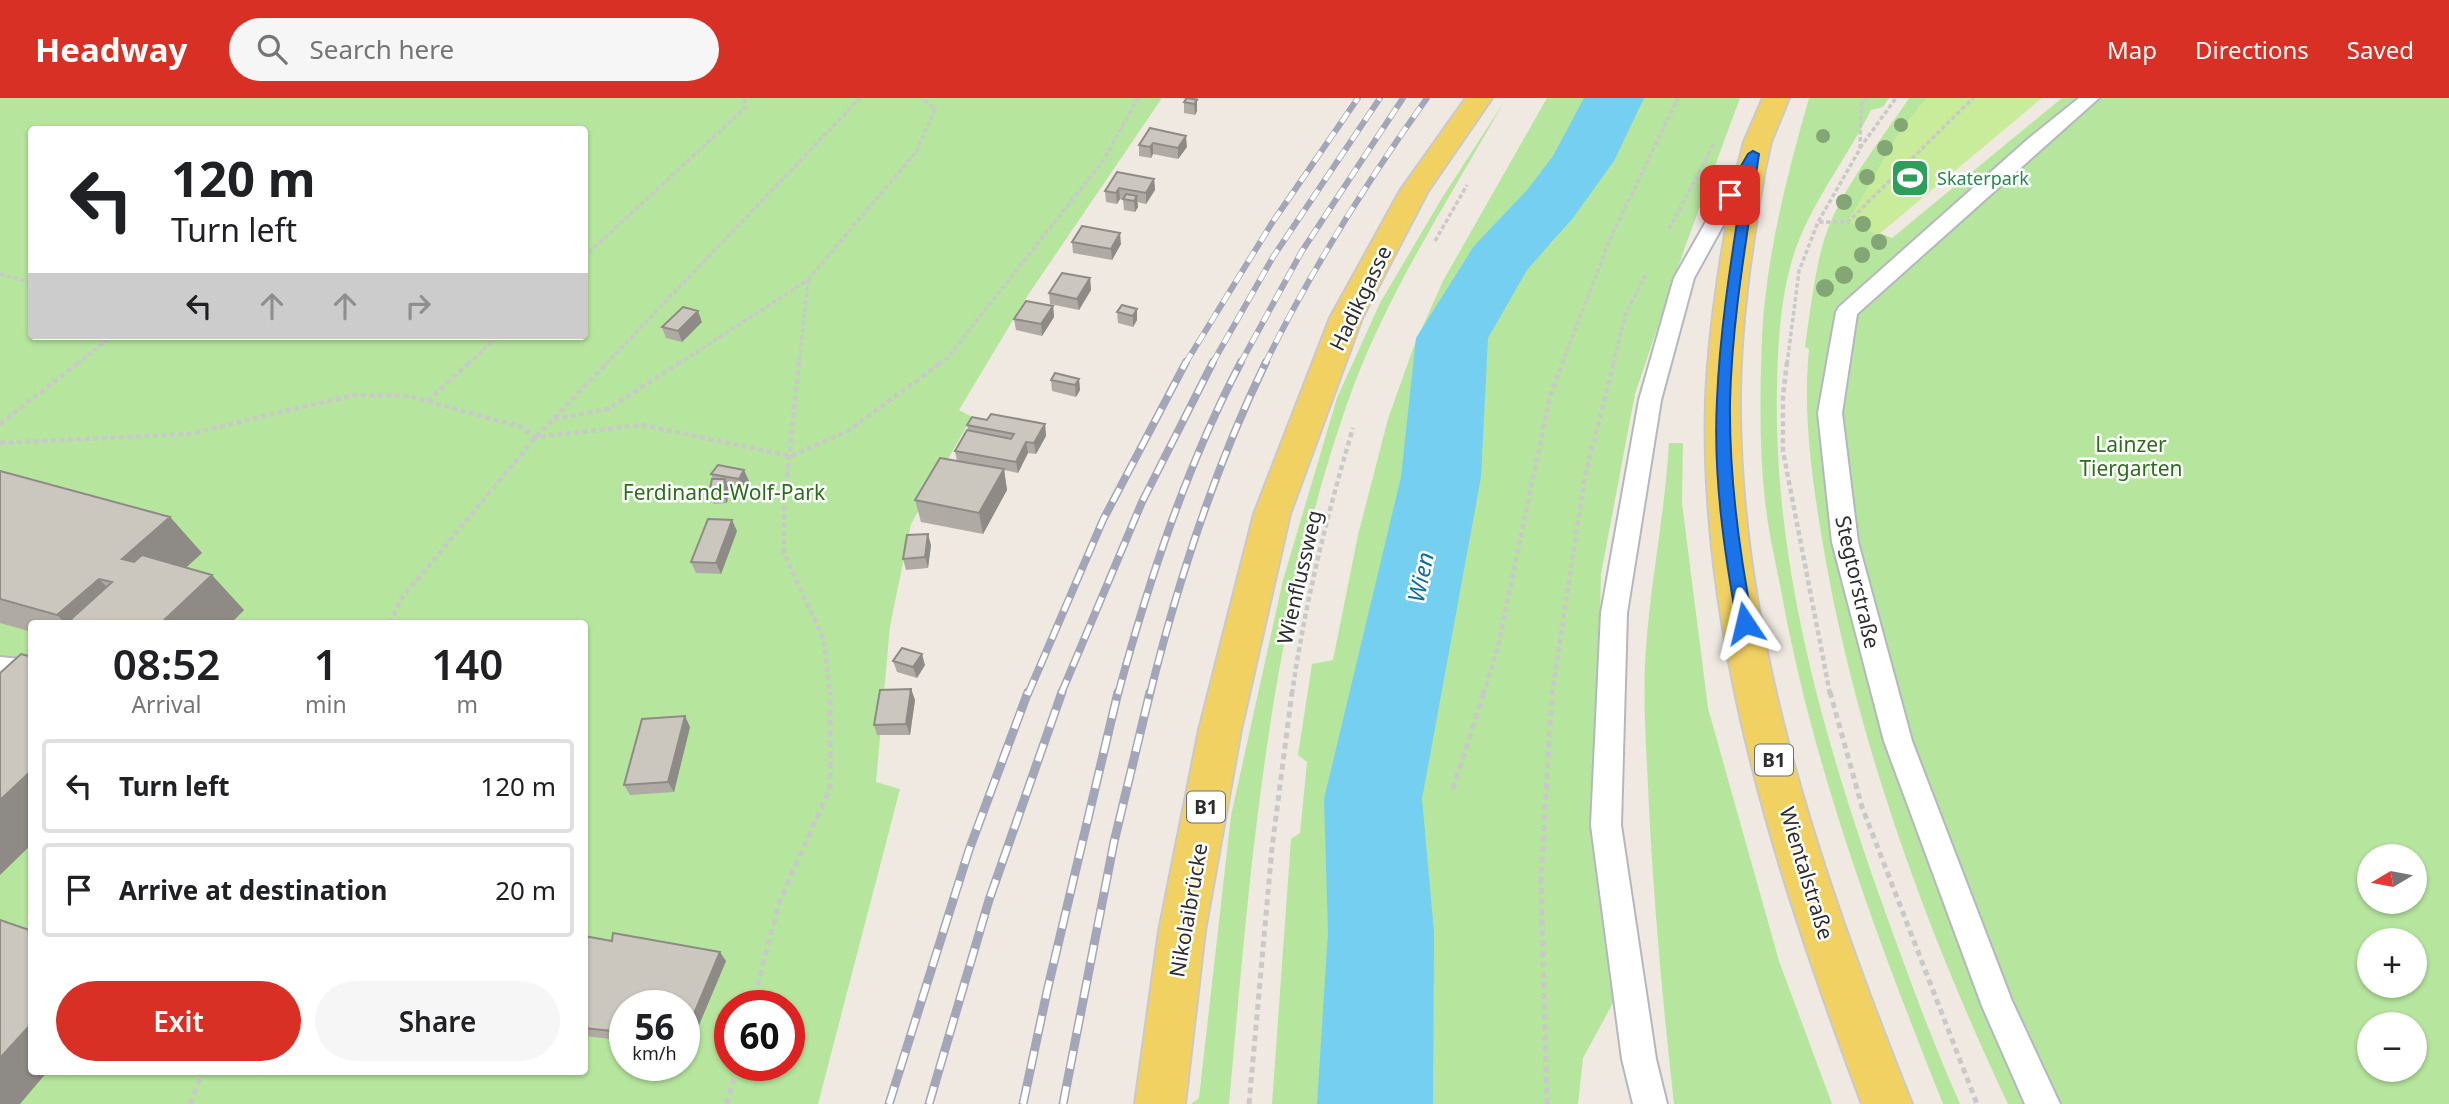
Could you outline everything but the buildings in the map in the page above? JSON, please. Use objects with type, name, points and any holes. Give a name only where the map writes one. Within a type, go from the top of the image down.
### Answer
[{"type":"main road","name":"Hadikgasse","points":[[1272,514],[1346,318],[1414,191],[1479,98]]},
{"type":"main road","name":"Wientalstraße","points":[[1776,98],[1753,154],[1731,303],[1723,402],[1725,475],[1736,574],[1758,698],[1795,842],[1849,1010],[1887,1104]]},
{"type":"main road","name":"Nikolaibrücke","points":[[1160,1104],[1190,891],[1220,730],[1272,514]]},
{"type":"lane","name":"Stegtorstraße","points":[[2043,1104],[1998,1006],[1898,741],[1845,542],[1830,413],[1847,312],[2035,143],[2091,98]]},
{"type":"lane","points":[[1650,1104],[1639,1059],[1606,825],[1614,613],[1650,400],[1684,278],[1753,154]]},
{"type":"lane","points":[[0,668],[28,671]]},
{"type":"path","points":[[588,253],[745,108],[745,98]]},
{"type":"path","points":[[391,620],[401,599],[536,438],[860,98]]},
{"type":"path","points":[[554,419],[608,409],[808,280],[915,152],[934,109],[922,98]]},
{"type":"path","points":[[0,443],[189,434],[353,395],[409,396],[521,427],[536,438],[642,425],[791,456],[848,431],[947,358],[1103,161],[1138,98]]},
{"type":"path","points":[[1453,789],[1497,651],[1550,396],[1610,239],[1678,98]]},
{"type":"path","points":[[1860,149],[1861,105],[1866,98]]},
{"type":"path","points":[[1896,98],[1860,149],[1818,222],[1848,222],[1973,98]]},
{"type":"path","points":[[1429,252],[1474,174]]},
{"type":"path","points":[[0,274],[28,282]]},
{"type":"path","points":[[756,990],[779,902],[830,788],[831,702],[824,640],[784,553],[784,505],[808,280]]},
{"type":"path","points":[[0,424],[107,340]]},
{"type":"path","points":[[428,401],[494,340]]},
{"type":"path","name":"Wienflussweg","points":[[1250,1104],[1270,856],[1291,687],[1314,570],[1356,416]]},
{"type":"path","points":[[190,1104],[201,1075]]},
{"type":"path","points":[[727,1104],[733,1081]]},
{"type":"green space","name":"Ferdinand-Wolf-Park","points":[[0,98],[1162,98],[1028,295],[959,410],[972,417],[911,524],[890,626],[876,782],[900,789],[818,1104],[0,1104]]},
{"type":"green space","points":[[1547,98],[1591,98],[1511,234],[1483,238],[1436,320],[1432,342],[1432,406],[1421,476],[1405,492],[1404,505],[1410,520],[1393,599],[1373,614],[1346,746],[1338,818],[1339,849],[1343,876],[1355,906],[1338,936],[1330,1104],[1272,1104],[1291,839],[1300,833],[1307,762],[1298,755],[1312,664],[1333,660],[1358,535],[1388,419],[1414,346],[1443,281]]},
{"type":"green space","points":[[1634,98],[1740,98],[1635,394],[1601,574],[1597,757],[1614,1001],[1583,1058],[1578,1104],[1404,1104],[1403,797],[1476,419],[1465,364],[1469,336],[1526,249],[1552,243],[1607,164]]},
{"type":"green space","points":[[1809,98],[1889,98],[1883,107],[1871,110],[1823,193],[1797,245],[1787,279],[1778,349],[1778,450],[1792,579],[1820,706],[1857,831],[1917,999],[1960,1104],[1943,1104],[1849,851],[1810,722],[1768,523],[1760,419],[1764,307],[1779,216]]},
{"type":"green space","name":"Lainzer Tiergarten","points":[[1909,98],[1932,98],[1848,221],[1892,238],[2062,98],[2449,98],[2449,1104],[2008,1104],[1947,967],[1895,825],[1852,680],[1821,533],[1811,464],[1807,396],[1809,349],[1805,347],[1824,239],[1846,192]]},
{"type":"green space","name":"Skaterpark","points":[[1926,98],[2042,98],[1878,235],[1848,222],[1898,134]]},
{"type":"green space","points":[[1504,102],[1418,251],[1378,328],[1346,407],[1319,492],[1280,664],[1266,752],[1245,928],[1229,1104],[1191,1104],[1199,1098],[1231,816],[1283,580],[1337,398],[1380,303],[1442,198]]},
{"type":"green space","points":[[1669,443],[1683,443],[1682,503],[1708,708],[1779,961],[1832,1104],[1674,1104],[1653,882],[1644,688],[1648,622]]},
{"type":"waterway","name":"Wien","points":[[1375,1104],[1381,932],[1373,799],[1441,477],[1452,338],[1498,261],[1550,204],[1582,161],[1614,98]]},
{"type":"railway","points":[[1185,364],[1272,223],[1358,98]]},
{"type":"railway","points":[[1212,364],[1273,257],[1380,98]]},
{"type":"railway","points":[[1240,364],[1302,251],[1403,98]]},
{"type":"railway","points":[[1266,363],[1340,228],[1427,98]]},
{"type":"railway","points":[[1028,694],[1103,520],[1186,362]]},
{"type":"railway","points":[[1061,694],[1142,502],[1213,362]]},
{"type":"railway","points":[[1150,694],[1199,525],[1230,442],[1266,363]]},
{"type":"railway","points":[[1118,694],[1170,525],[1203,442],[1240,364]]},
{"type":"railway","points":[[889,1104],[969,850],[1028,692]]},
{"type":"railway","points":[[929,1104],[989,900],[1062,692]]},
{"type":"railway","points":[[1023,1104],[1118,692]]},
{"type":"railway","points":[[1063,1104],[1114,842],[1150,692]]},
{"type":"place","name":"Skaterpark","points":[[1910,178]]},
{"type":"route","points":[[1730,195],[1753,154],[1731,303],[1723,402],[1725,475],[1736,574],[1745,623]]}]
